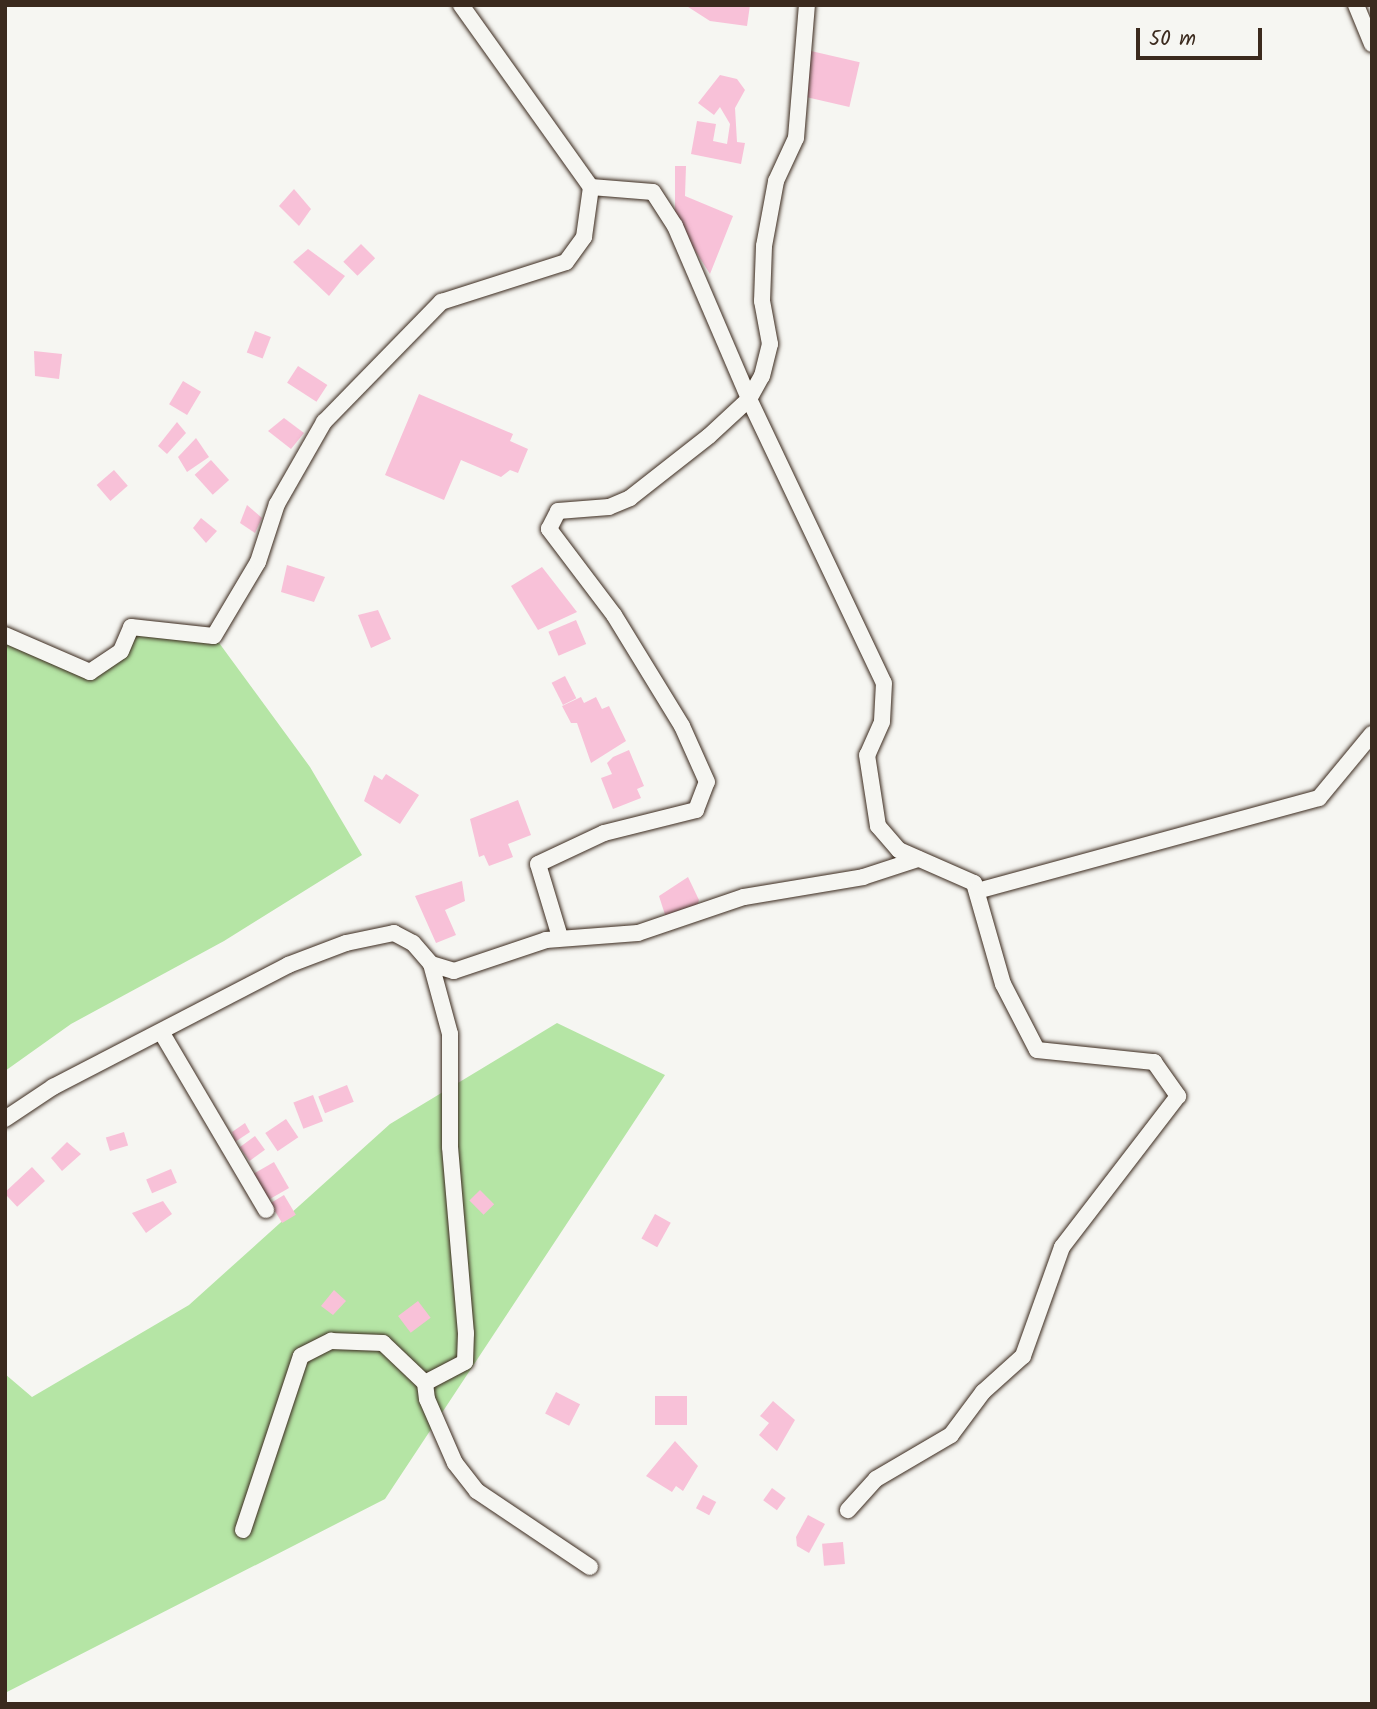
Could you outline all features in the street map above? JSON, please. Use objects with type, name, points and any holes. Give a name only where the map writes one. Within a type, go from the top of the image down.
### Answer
[{"type":"street","points":[[5,635],[90,672],[121,651],[131,627],[214,636],[258,562],[277,504],[324,422],[441,302],[566,262],[584,237],[591,187],[461,5]]},
{"type":"street","points":[[560,937],[538,864],[604,833],[696,810],[707,782],[682,726],[614,615],[553,540],[554,513],[609,507],[630,498],[749,399],[770,344],[762,302],[764,246],[776,181],[796,138],[807,5]]},
{"type":"street","points":[[1356,5],[1372,44]]},
{"type":"street","points":[[591,187],[653,192],[675,226],[749,399],[884,682],[882,722],[867,755],[871,796],[878,826],[918,859],[954,872],[977,891],[1003,984],[1037,1050],[1154,1062],[1178,1096],[1062,1247],[1023,1356],[983,1392],[951,1435],[876,1479],[848,1510]]},
{"type":"street","points":[[977,891],[1319,798],[1372,734]]},
{"type":"street","points":[[431,964],[454,971],[560,937],[638,933],[744,897],[863,877],[918,859]]},
{"type":"street","points":[[5,1119],[53,1087],[163,1035],[288,965],[346,943],[394,933],[413,943],[431,964],[450,1034],[450,1147],[465,1358],[425,1383]]},
{"type":"street","points":[[163,1035],[266,1210]]},
{"type":"street","points":[[243,1530],[301,1356],[331,1341],[383,1343],[425,1383],[455,1463],[477,1491],[590,1567]]},
{"type":"green space","points":[[131,627],[214,636],[310,767],[362,855],[224,941],[71,1024],[5,1071],[5,635],[90,672],[121,651]]},
{"type":"green space","points":[[557,1023],[665,1075],[385,1499],[5,1693],[5,1374],[32,1397],[189,1305],[390,1124]]},
{"type":"building","points":[[685,5],[750,5],[747,26],[710,21]]},
{"type":"building","points":[[811,51],[860,62],[849,107],[801,96]]},
{"type":"building","points":[[720,75],[737,79],[745,90],[735,108],[737,142],[745,143],[741,164],[691,154],[697,121],[716,124],[713,141],[727,144],[730,124],[720,107],[714,115],[698,103]]},
{"type":"building","points":[[675,166],[686,166],[685,196],[733,216],[710,274],[675,219]]},
{"type":"building","points":[[294,189],[311,209],[299,226],[279,206]]},
{"type":"building","points":[[361,244],[375,258],[357,276],[343,262]]},
{"type":"building","points":[[308,249],[345,276],[329,296],[293,262]]},
{"type":"building","points":[[255,331],[271,337],[263,359],[247,352]]},
{"type":"building","points":[[34,351],[62,354],[59,379],[35,376]]},
{"type":"building","points":[[298,366],[327,385],[316,402],[287,383]]},
{"type":"building","points":[[183,381],[201,392],[187,415],[169,404]]},
{"type":"building","points":[[419,394],[513,434],[510,441],[528,449],[518,473],[510,470],[501,477],[461,460],[444,500],[385,475]]},
{"type":"building","points":[[284,418],[304,433],[291,449],[268,431]]},
{"type":"building","points":[[177,422],[186,433],[167,454],[158,446]]},
{"type":"building","points":[[196,438],[209,457],[187,472],[178,457]]},
{"type":"building","points":[[211,460],[229,480],[213,495],[195,475]]},
{"type":"building","points":[[114,470],[128,486],[110,501],[97,485]]},
{"type":"building","points":[[247,505],[262,518],[255,533],[240,523]]},
{"type":"building","points":[[201,518],[217,531],[206,543],[193,528]]},
{"type":"building","points":[[287,565],[325,577],[314,602],[281,592]]},
{"type":"building","points":[[542,567],[577,612],[538,630],[511,586]]},
{"type":"building","points":[[378,610],[391,639],[371,648],[358,615]]},
{"type":"building","points":[[576,620],[586,644],[559,656],[548,632]]},
{"type":"building","points":[[565,676],[576,698],[563,705],[552,683]]},
{"type":"building","points":[[581,697],[584,703],[596,697],[602,709],[609,706],[626,741],[591,763],[577,723],[571,723],[562,706]]},
{"type":"building","points":[[629,750],[644,786],[637,789],[641,798],[613,809],[601,778],[612,774],[607,763],[613,757]]},
{"type":"building","points":[[386,774],[419,795],[400,824],[364,801],[374,775],[382,780]]},
{"type":"building","points":[[518,800],[531,835],[508,844],[513,857],[489,866],[484,855],[479,857],[470,819]]},
{"type":"building","points":[[688,877],[699,900],[695,912],[667,921],[659,896]]},
{"type":"building","points":[[462,881],[465,901],[445,910],[456,935],[436,943],[415,896]]},
{"type":"building","points":[[347,1085],[354,1102],[325,1113],[318,1097]]},
{"type":"building","points":[[313,1095],[323,1121],[303,1129],[293,1103]]},
{"type":"building","points":[[286,1119],[298,1137],[278,1151],[265,1133]]},
{"type":"building","points":[[245,1123],[250,1132],[235,1142],[232,1132]]},
{"type":"building","points":[[124,1132],[128,1145],[110,1151],[106,1138]]},
{"type":"building","points":[[255,1136],[265,1150],[250,1161],[240,1147]]},
{"type":"building","points":[[67,1142],[81,1154],[62,1171],[51,1158]]},
{"type":"building","points":[[274,1162],[289,1188],[268,1200],[253,1174]]},
{"type":"building","points":[[32,1167],[45,1181],[17,1207],[5,1192]]},
{"type":"building","points":[[171,1169],[177,1183],[152,1193],[146,1180]]},
{"type":"building","points":[[480,1190],[494,1204],[484,1215],[469,1201]]},
{"type":"building","points":[[284,1195],[296,1215],[282,1223],[270,1203]]},
{"type":"building","points":[[163,1201],[172,1214],[146,1233],[132,1213]]},
{"type":"building","points":[[655,1214],[671,1223],[657,1247],[641,1238]]},
{"type":"building","points":[[334,1290],[346,1301],[333,1315],[321,1306]]},
{"type":"building","points":[[418,1301],[431,1318],[411,1333],[398,1316]]},
{"type":"building","points":[[556,1392],[580,1404],[569,1426],[545,1413]]},
{"type":"building","points":[[655,1396],[687,1396],[687,1425],[655,1425]]},
{"type":"building","points":[[773,1401],[795,1420],[777,1451],[759,1435],[769,1423],[760,1416]]},
{"type":"building","points":[[675,1441],[698,1466],[683,1491],[676,1486],[672,1492],[646,1476]]},
{"type":"building","points":[[772,1488],[786,1498],[777,1510],[763,1500]]},
{"type":"building","points":[[703,1495],[716,1502],[709,1515],[696,1508]]},
{"type":"building","points":[[808,1515],[825,1524],[809,1553],[797,1546],[796,1537]]},
{"type":"building","points":[[843,1542],[845,1564],[824,1566],[822,1544]]}]
